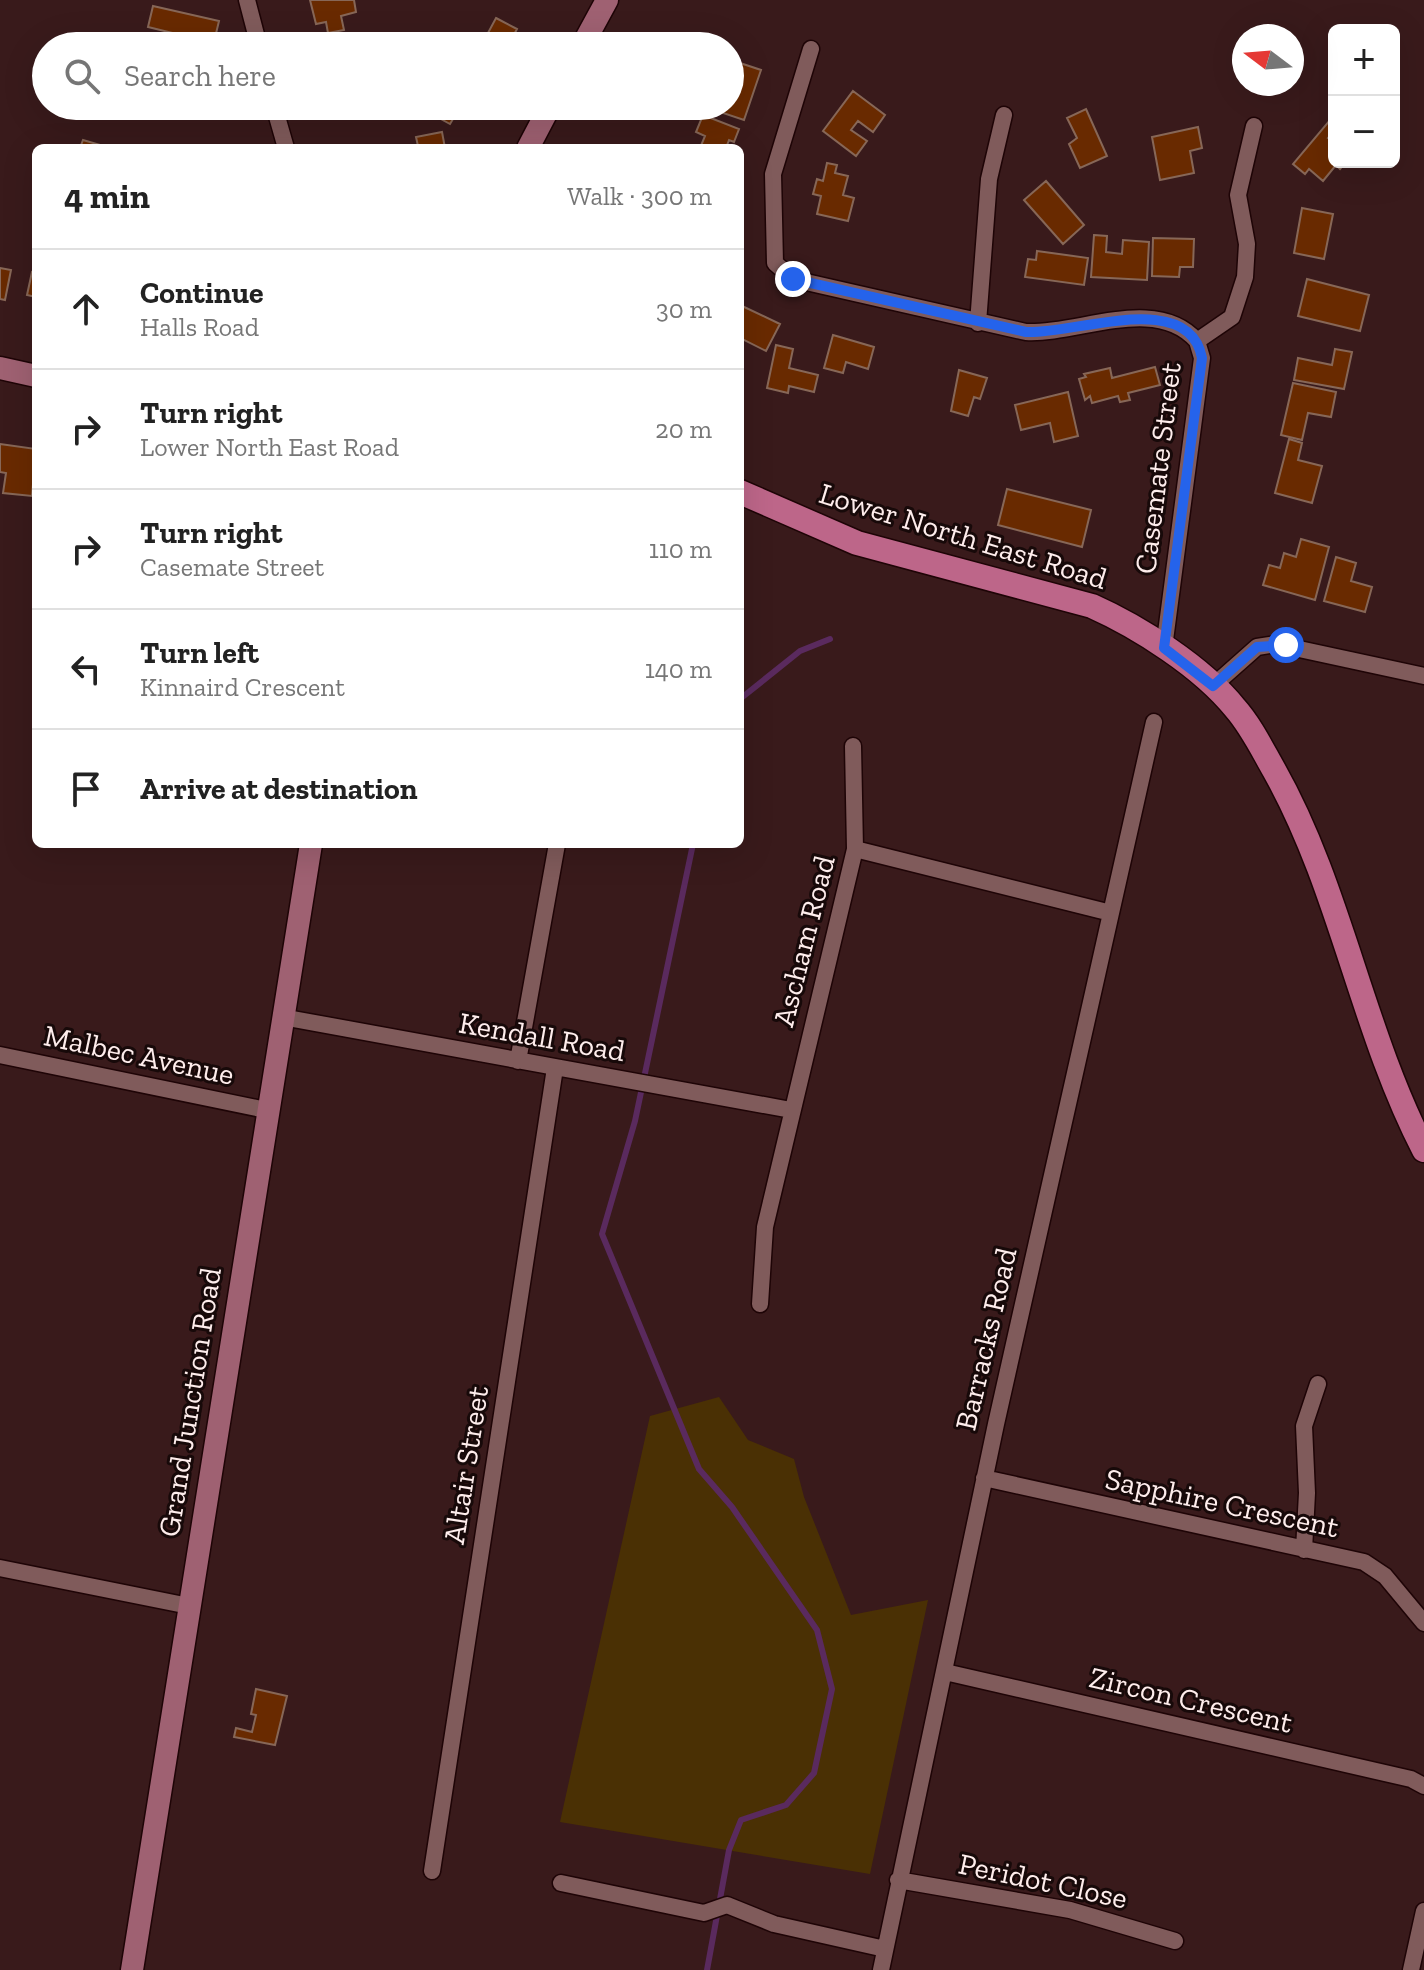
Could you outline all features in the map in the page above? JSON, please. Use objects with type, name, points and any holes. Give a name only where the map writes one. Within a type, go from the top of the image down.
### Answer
[{"type":"main road","points":[[590,32],[607,0]]},
{"type":"main road","points":[[530,144],[543,120]]},
{"type":"main road","points":[[0,368],[32,375]]},
{"type":"main road","name":"Lower North East Road","points":[[744,494],[857,543],[1092,606],[1125,620],[1213,686],[1235,707],[1256,738],[1318,861],[1394,1083],[1424,1150]]},
{"type":"main road","name":"Grand Junction Road","points":[[132,1970],[266,1110],[310,848]]},
{"type":"street","points":[[247,0],[255,32]]},
{"type":"street","points":[[811,49],[773,174],[775,263],[793,279],[978,323],[1042,333],[1135,319],[1157,320],[1188,330],[1197,341]]},
{"type":"street","points":[[978,323],[989,179],[1004,115]]},
{"type":"street","points":[[278,120],[285,144]]},
{"type":"street","name":"Casemate Street","points":[[1164,648],[1202,358],[1197,341],[1232,317],[1245,277],[1247,244],[1238,195],[1254,126]]},
{"type":"street","points":[[1213,686],[1257,647],[1276,644],[1424,676]]},
{"type":"street","name":"Barracks Road","points":[[881,1970],[984,1478],[1154,722]]},
{"type":"street","points":[[853,746],[855,849]]},
{"type":"street","points":[[518,1061],[556,848]]},
{"type":"street","name":"Ascham Road","points":[[760,1304],[765,1227],[855,849],[1111,913]]},
{"type":"street","name":"Kendall Road","points":[[282,1017],[791,1110]]},
{"type":"street","name":"Malbec Avenue","points":[[0,1055],[266,1110]]},
{"type":"street","name":"Altair Street","points":[[432,1871],[555,1068]]},
{"type":"street","points":[[1304,1550],[1307,1493],[1304,1426],[1318,1384]]},
{"type":"street","name":"Sapphire Crescent","points":[[984,1478],[1364,1562],[1385,1576],[1424,1623]]},
{"type":"street","points":[[0,1568],[189,1606]]},
{"type":"street","name":"Zircon Crescent","points":[[945,1672],[1411,1779],[1424,1786]]},
{"type":"street","name":"Peridot Close","points":[[898,1880],[1070,1910],[1175,1941]]},
{"type":"street","points":[[561,1883],[704,1913],[727,1905],[774,1924],[885,1949]]},
{"type":"street","points":[[1411,1970],[1424,1911]]},
{"type":"shaded area","points":[[719,1397],[748,1440],[794,1459],[804,1497],[851,1615],[928,1600],[870,1874],[560,1822],[650,1416]]},
{"type":"building","points":[[310,0],[354,0],[356,12],[341,16],[344,30],[328,32],[326,22],[316,24]]},
{"type":"building","points":[[153,6],[219,21],[216,32],[168,32],[148,27]]},
{"type":"building","points":[[496,18],[517,29],[515,32],[488,32]]},
{"type":"building","points":[[744,64],[761,70],[744,120]]},
{"type":"building","points":[[853,91],[885,115],[873,132],[858,121],[851,130],[867,141],[856,156],[823,131]]},
{"type":"building","points":[[1086,109],[1107,156],[1080,168],[1069,144],[1077,138],[1067,118]]},
{"type":"building","points":[[701,120],[716,120],[739,129],[734,142],[729,140],[728,144],[702,144],[705,136],[696,132]]},
{"type":"building","points":[[1328,122],[1328,168],[1334,168],[1323,181],[1309,169],[1305,174],[1293,164]]},
{"type":"building","points":[[1198,127],[1202,148],[1190,151],[1194,173],[1160,180],[1152,137]]},
{"type":"building","points":[[442,132],[444,144],[418,144],[416,137]]},
{"type":"building","points":[[827,163],[837,165],[835,173],[848,176],[843,195],[854,198],[848,221],[817,214],[821,196],[813,194],[817,179],[823,181]]},
{"type":"building","points":[[1046,181],[1084,225],[1063,244],[1024,200]]},
{"type":"building","points":[[1302,208],[1333,214],[1324,259],[1294,253]]},
{"type":"building","points":[[1094,235],[1107,236],[1106,252],[1122,254],[1123,240],[1149,242],[1147,280],[1091,277]]},
{"type":"building","points":[[1153,238],[1194,239],[1193,267],[1180,267],[1179,277],[1152,276]]},
{"type":"building","points":[[1037,251],[1088,258],[1084,285],[1025,277],[1028,259],[1036,260]]},
{"type":"building","points":[[0,268],[11,270],[5,300],[0,299]]},
{"type":"building","points":[[32,272],[32,296],[27,295]]},
{"type":"building","points":[[1307,279],[1369,295],[1360,331],[1298,316]]},
{"type":"building","points":[[744,307],[780,324],[766,351],[744,340]]},
{"type":"building","points":[[833,335],[874,347],[868,369],[846,362],[843,373],[824,368]]},
{"type":"building","points":[[776,345],[793,349],[789,368],[818,375],[814,392],[789,386],[788,393],[767,388]]},
{"type":"building","points":[[1335,349],[1352,352],[1344,389],[1294,380],[1298,358],[1332,365]]},
{"type":"building","points":[[1155,367],[1160,385],[1128,393],[1130,400],[1120,402],[1118,396],[1092,403],[1090,396],[1085,400],[1079,379],[1086,377],[1084,374],[1110,368],[1112,378]]},
{"type":"building","points":[[959,370],[987,378],[980,399],[974,397],[968,416],[951,411]]},
{"type":"building","points":[[1293,383],[1336,392],[1331,417],[1308,413],[1302,440],[1281,435]]},
{"type":"building","points":[[1068,392],[1078,436],[1054,442],[1050,423],[1021,430],[1015,405]]},
{"type":"building","points":[[1289,439],[1302,443],[1298,460],[1322,466],[1312,503],[1275,493]]},
{"type":"building","points":[[0,444],[32,448],[32,496],[3,493],[6,473],[0,472]]},
{"type":"building","points":[[1007,489],[1091,510],[1082,547],[998,525]]},
{"type":"building","points":[[1301,539],[1329,547],[1315,600],[1263,585],[1269,565],[1280,568],[1284,553],[1296,557]]},
{"type":"building","points":[[1336,557],[1356,563],[1351,581],[1372,587],[1365,612],[1324,601]]},
{"type":"building","points":[[256,1689],[287,1696],[275,1745],[234,1737],[236,1728],[252,1732],[256,1715],[251,1714]]},
{"type":"waterway","points":[[744,696],[800,651],[830,639]]},
{"type":"waterway","points":[[692,848],[635,1121],[602,1234],[699,1469],[732,1507],[817,1630],[832,1689],[814,1773],[786,1805],[741,1820],[729,1850],[707,1970]]},
{"type":"route","points":[[793,279],[1026,332],[1042,333],[1135,319],[1157,320],[1188,330],[1197,341],[1202,358],[1164,648],[1213,686],[1257,647],[1286,645]]}]
